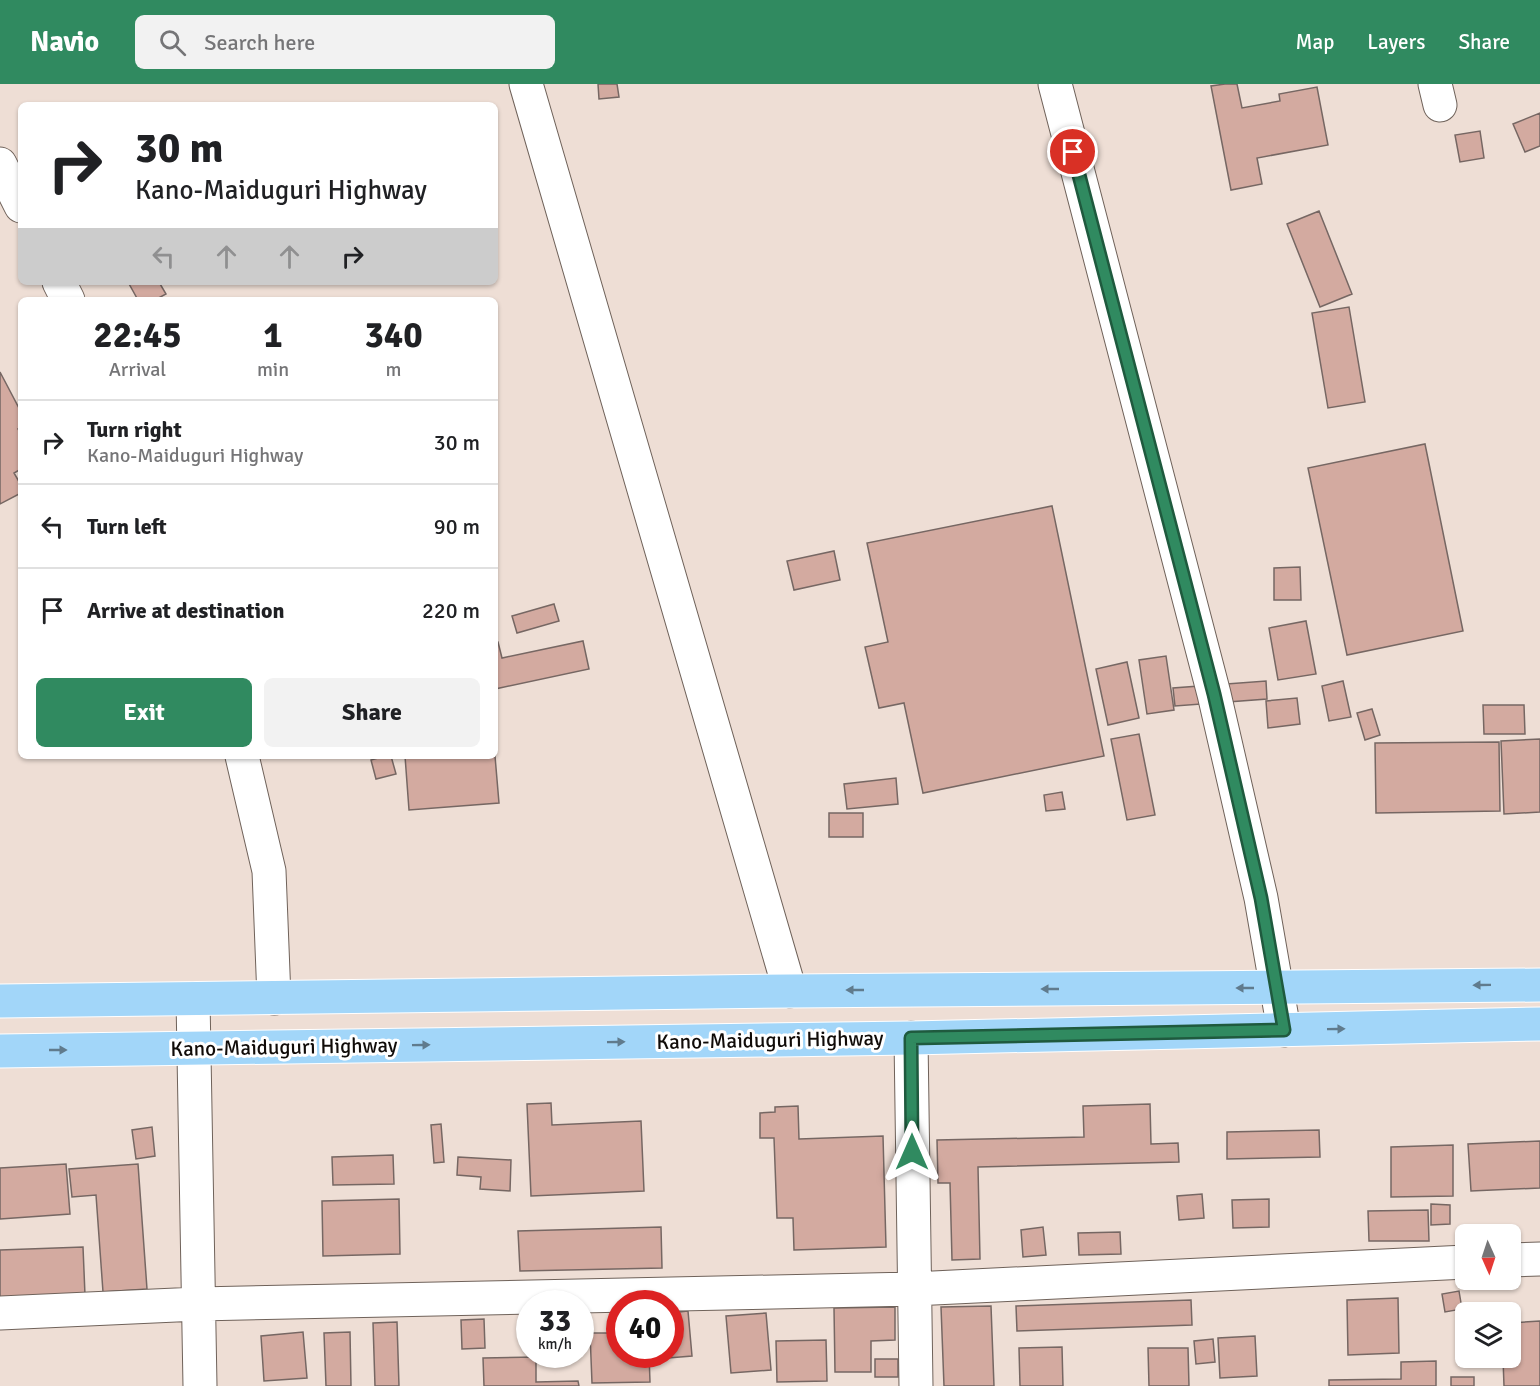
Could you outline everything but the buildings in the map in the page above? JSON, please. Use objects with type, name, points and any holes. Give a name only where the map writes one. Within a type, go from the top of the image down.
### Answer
[{"type":"highway","points":[[0,1001],[1540,985]]},
{"type":"highway","name":"Kano-Maiduguri Highway","points":[[0,1051],[911,1038],[1540,1024]]},
{"type":"street","points":[[526,84],[790,991]]},
{"type":"street","points":[[1055,84],[1214,694],[1261,898],[1284,1030]]},
{"type":"street","points":[[0,164],[18,200]]},
{"type":"street","points":[[243,759],[268,871],[274,998]]},
{"type":"street","points":[[194,999],[200,1386]]},
{"type":"street","points":[[911,1038],[916,1386]]},
{"type":"street","points":[[1521,1260],[1540,1259]]},
{"type":"street","points":[[0,1313],[198,1304],[913,1289],[1455,1264]]},
{"type":"route","points":[[912,1152],[911,1038],[1284,1030],[1261,898],[1214,694],[1073,152]]}]
